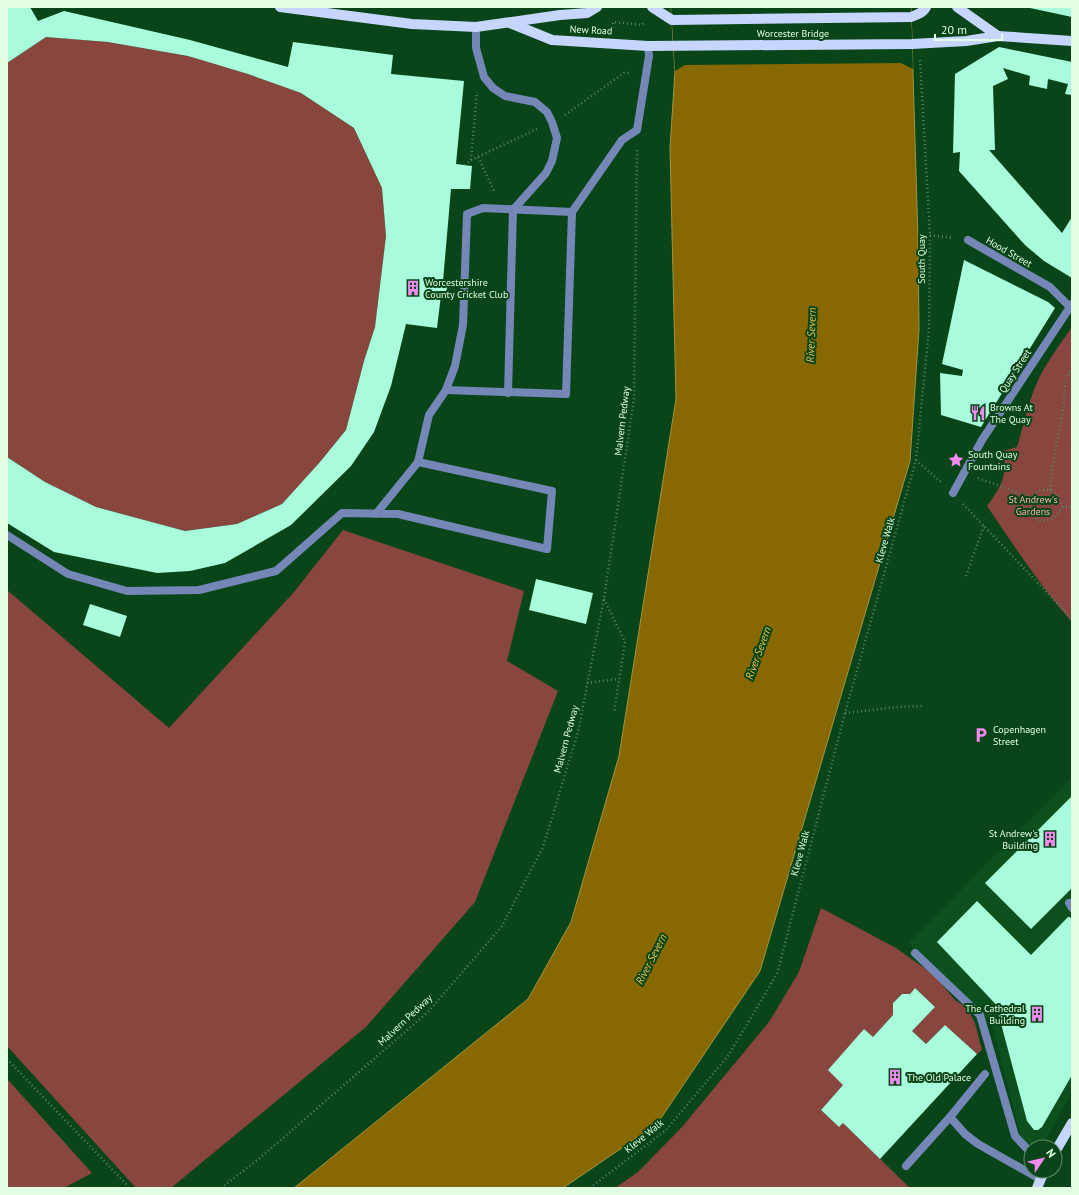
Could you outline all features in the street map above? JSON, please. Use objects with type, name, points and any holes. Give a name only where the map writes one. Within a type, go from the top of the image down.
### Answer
[{"type":"main road","name":"New Road","points":[[280,7],[412,24],[476,27],[560,15],[587,13],[597,7]]},
{"type":"main road","name":"Worcester Bridge","points":[[652,7],[672,20],[915,16],[925,10],[926,7]]},
{"type":"main road","points":[[957,7],[998,36]]},
{"type":"main road","name":"New Road","points":[[510,23],[552,40],[648,46],[674,46]]},
{"type":"main road","name":"Worcester Bridge","points":[[674,46],[916,44],[966,41],[998,36],[1072,41]]},
{"type":"main road","points":[[1063,1139],[1072,1123]]},
{"type":"street","points":[[476,27],[476,48],[484,77],[493,88],[505,96],[535,102],[547,112],[557,138],[552,161],[546,173],[513,210],[508,393]]},
{"type":"street","points":[[446,390],[566,394],[572,212],[622,140],[637,130],[649,56],[648,46]]},
{"type":"street","points":[[376,514],[418,462],[429,415],[446,390],[455,366],[464,325],[467,214],[483,208],[572,212]]},
{"type":"street","name":"Hood Street","points":[[968,240],[1050,287],[1071,305]]},
{"type":"street","name":"Quay Street","points":[[953,493],[982,440],[1071,305]]},
{"type":"street","points":[[7,535],[68,574],[127,591],[199,590],[276,571],[342,513],[398,514],[547,549],[552,491],[418,462]]},
{"type":"street","points":[[916,952],[980,1015],[1015,1136],[1023,1144]]},
{"type":"street","points":[[906,1166],[950,1117],[985,1074]]},
{"type":"street","points":[[950,1117],[965,1134],[978,1144],[1023,1169]]},
{"type":"path","points":[[612,32],[613,22],[642,25],[645,20]]},
{"type":"path","name":"South Quay","points":[[916,460],[929,329],[930,235],[920,59]]},
{"type":"path","points":[[465,165],[471,160],[477,88],[484,77]]},
{"type":"path","points":[[478,157],[503,209]]},
{"type":"path","name":"Malvern Pedway","points":[[221,1188],[260,1158],[428,1012],[502,926],[543,847],[578,732],[604,598],[634,399],[636,161]]},
{"type":"path","points":[[930,235],[968,240]]},
{"type":"path","points":[[1050,490],[1051,475],[1067,377],[1072,368]]},
{"type":"path","points":[[916,460],[953,493],[1072,619]]},
{"type":"path","name":"Kleve Walk","points":[[590,1188],[666,1130],[728,1056],[778,974],[845,713],[916,460]]},
{"type":"path","points":[[964,472],[1030,497]]},
{"type":"path","points":[[1039,490],[1050,490],[1058,495],[1062,507],[1058,514],[1049,520],[1039,521],[1031,512],[1030,497],[1039,490]]},
{"type":"path","points":[[1062,507],[1072,507]]},
{"type":"path","points":[[966,576],[984,526]]},
{"type":"path","points":[[604,598],[625,642],[618,679],[614,713]]},
{"type":"path","points":[[587,683],[618,679]]},
{"type":"path","points":[[845,713],[898,707],[923,706]]},
{"type":"path","points":[[7,1059],[69,1123],[126,1184],[128,1188]]},
{"type":"shaded area","points":[[1072,777],[1072,1092],[1046,1139],[1023,1139],[1022,1141],[992,1024],[909,943]]},
{"type":"green space","points":[[46,37],[108,42],[188,56],[248,74],[301,93],[354,128],[382,188],[386,236],[375,327],[364,361],[346,430],[320,462],[282,504],[237,524],[185,531],[96,507],[45,482],[7,457],[7,63]]},
{"type":"green space","name":"St Andrew's Gardens","points":[[1072,327],[1072,622],[1038,580],[987,506],[1000,487],[1004,474],[1005,467],[1003,451],[1017,447],[1036,384],[1051,357]]},
{"type":"green space","points":[[343,530],[524,591],[507,661],[558,691],[475,902],[366,1027],[171,1188],[136,1188],[7,1046],[7,590],[169,728],[294,592]]},
{"type":"green space","points":[[821,908],[896,948],[934,975],[955,1000],[967,1008],[975,1023],[982,1050],[977,1054],[945,1025],[926,1044],[912,1031],[935,1007],[915,988],[910,994],[902,994],[893,1003],[893,1015],[873,1037],[864,1029],[843,1085],[821,1110],[839,1127],[843,1123],[910,1188],[615,1188],[638,1172],[682,1127],[769,1022],[799,972]]},
{"type":"green space","points":[[7,1079],[92,1173],[64,1188],[7,1188]]},
{"type":"water","name":"River Severn","points":[[671,7],[911,7],[918,240],[919,329],[910,461],[760,971],[657,1124],[563,1188],[294,1188],[528,999],[571,922],[619,756],[676,399],[670,148],[675,71]]},
{"type":"pier","points":[[671,7],[911,7],[913,69],[901,63],[685,65],[675,71]]},
{"type":"building","name":"Worcestershire County Cricket Club","points":[[7,7],[30,7],[38,21],[64,11],[190,40],[288,67],[293,42],[393,55],[391,74],[464,81],[456,164],[472,166],[470,189],[451,189],[443,281],[448,281],[446,295],[441,295],[437,328],[406,324],[391,386],[374,432],[351,466],[291,525],[225,563],[190,571],[157,573],[54,552],[7,523],[7,457],[45,482],[96,507],[185,531],[237,524],[282,504],[320,462],[346,430],[364,361],[375,327],[386,236],[382,188],[354,128],[301,93],[248,74],[188,56],[108,42],[46,37],[7,63]]},
{"type":"building","points":[[1072,7],[1072,17],[1030,8]]},
{"type":"building","points":[[999,47],[1072,62],[1072,95],[1065,94],[1068,84],[1048,79],[1047,89],[1029,85],[1030,76],[1003,68],[1008,79],[993,86],[995,150],[989,150],[1062,233],[1072,217],[1072,278],[1044,261],[1025,245],[959,171],[960,152],[953,153],[955,74]]},
{"type":"building","points":[[964,260],[1048,302],[1055,308],[981,427],[941,415],[940,373],[962,376],[963,370],[942,364]]},
{"type":"building","points":[[536,579],[593,593],[586,624],[529,610]]},
{"type":"building","points":[[90,604],[127,616],[120,637],[83,625]]},
{"type":"building","name":"St Andrew's Building","points":[[1072,796],[1072,888],[1031,929],[985,883]]},
{"type":"building","name":"The Cathedral Building","points":[[977,901],[1031,955],[1068,917],[1072,920],[1072,1075],[1042,1127],[1038,1130],[1034,1130],[1027,1121],[999,1016],[1003,1012],[937,942]]},
{"type":"building","name":"The Old Palace","points":[[915,988],[935,1007],[912,1031],[926,1044],[945,1025],[977,1054],[880,1159],[843,1123],[839,1127],[821,1110],[843,1085],[828,1070],[864,1029],[873,1037],[893,1015],[893,1003],[902,994],[910,994]]},
{"type":"place","name":"Worcestershire County Cricket Club","points":[[413,288]]},
{"type":"place","name":"Browns At The Quay","points":[[978,413]]},
{"type":"place","name":"South Quay Fountains","points":[[956,460]]},
{"type":"place","name":"Copenhagen Street","points":[[981,735]]},
{"type":"place","name":"St Andrew's Building","points":[[1050,839]]},
{"type":"place","name":"The Cathedral Building","points":[[1037,1014]]},
{"type":"place","name":"The Old Palace","points":[[895,1077]]}]
